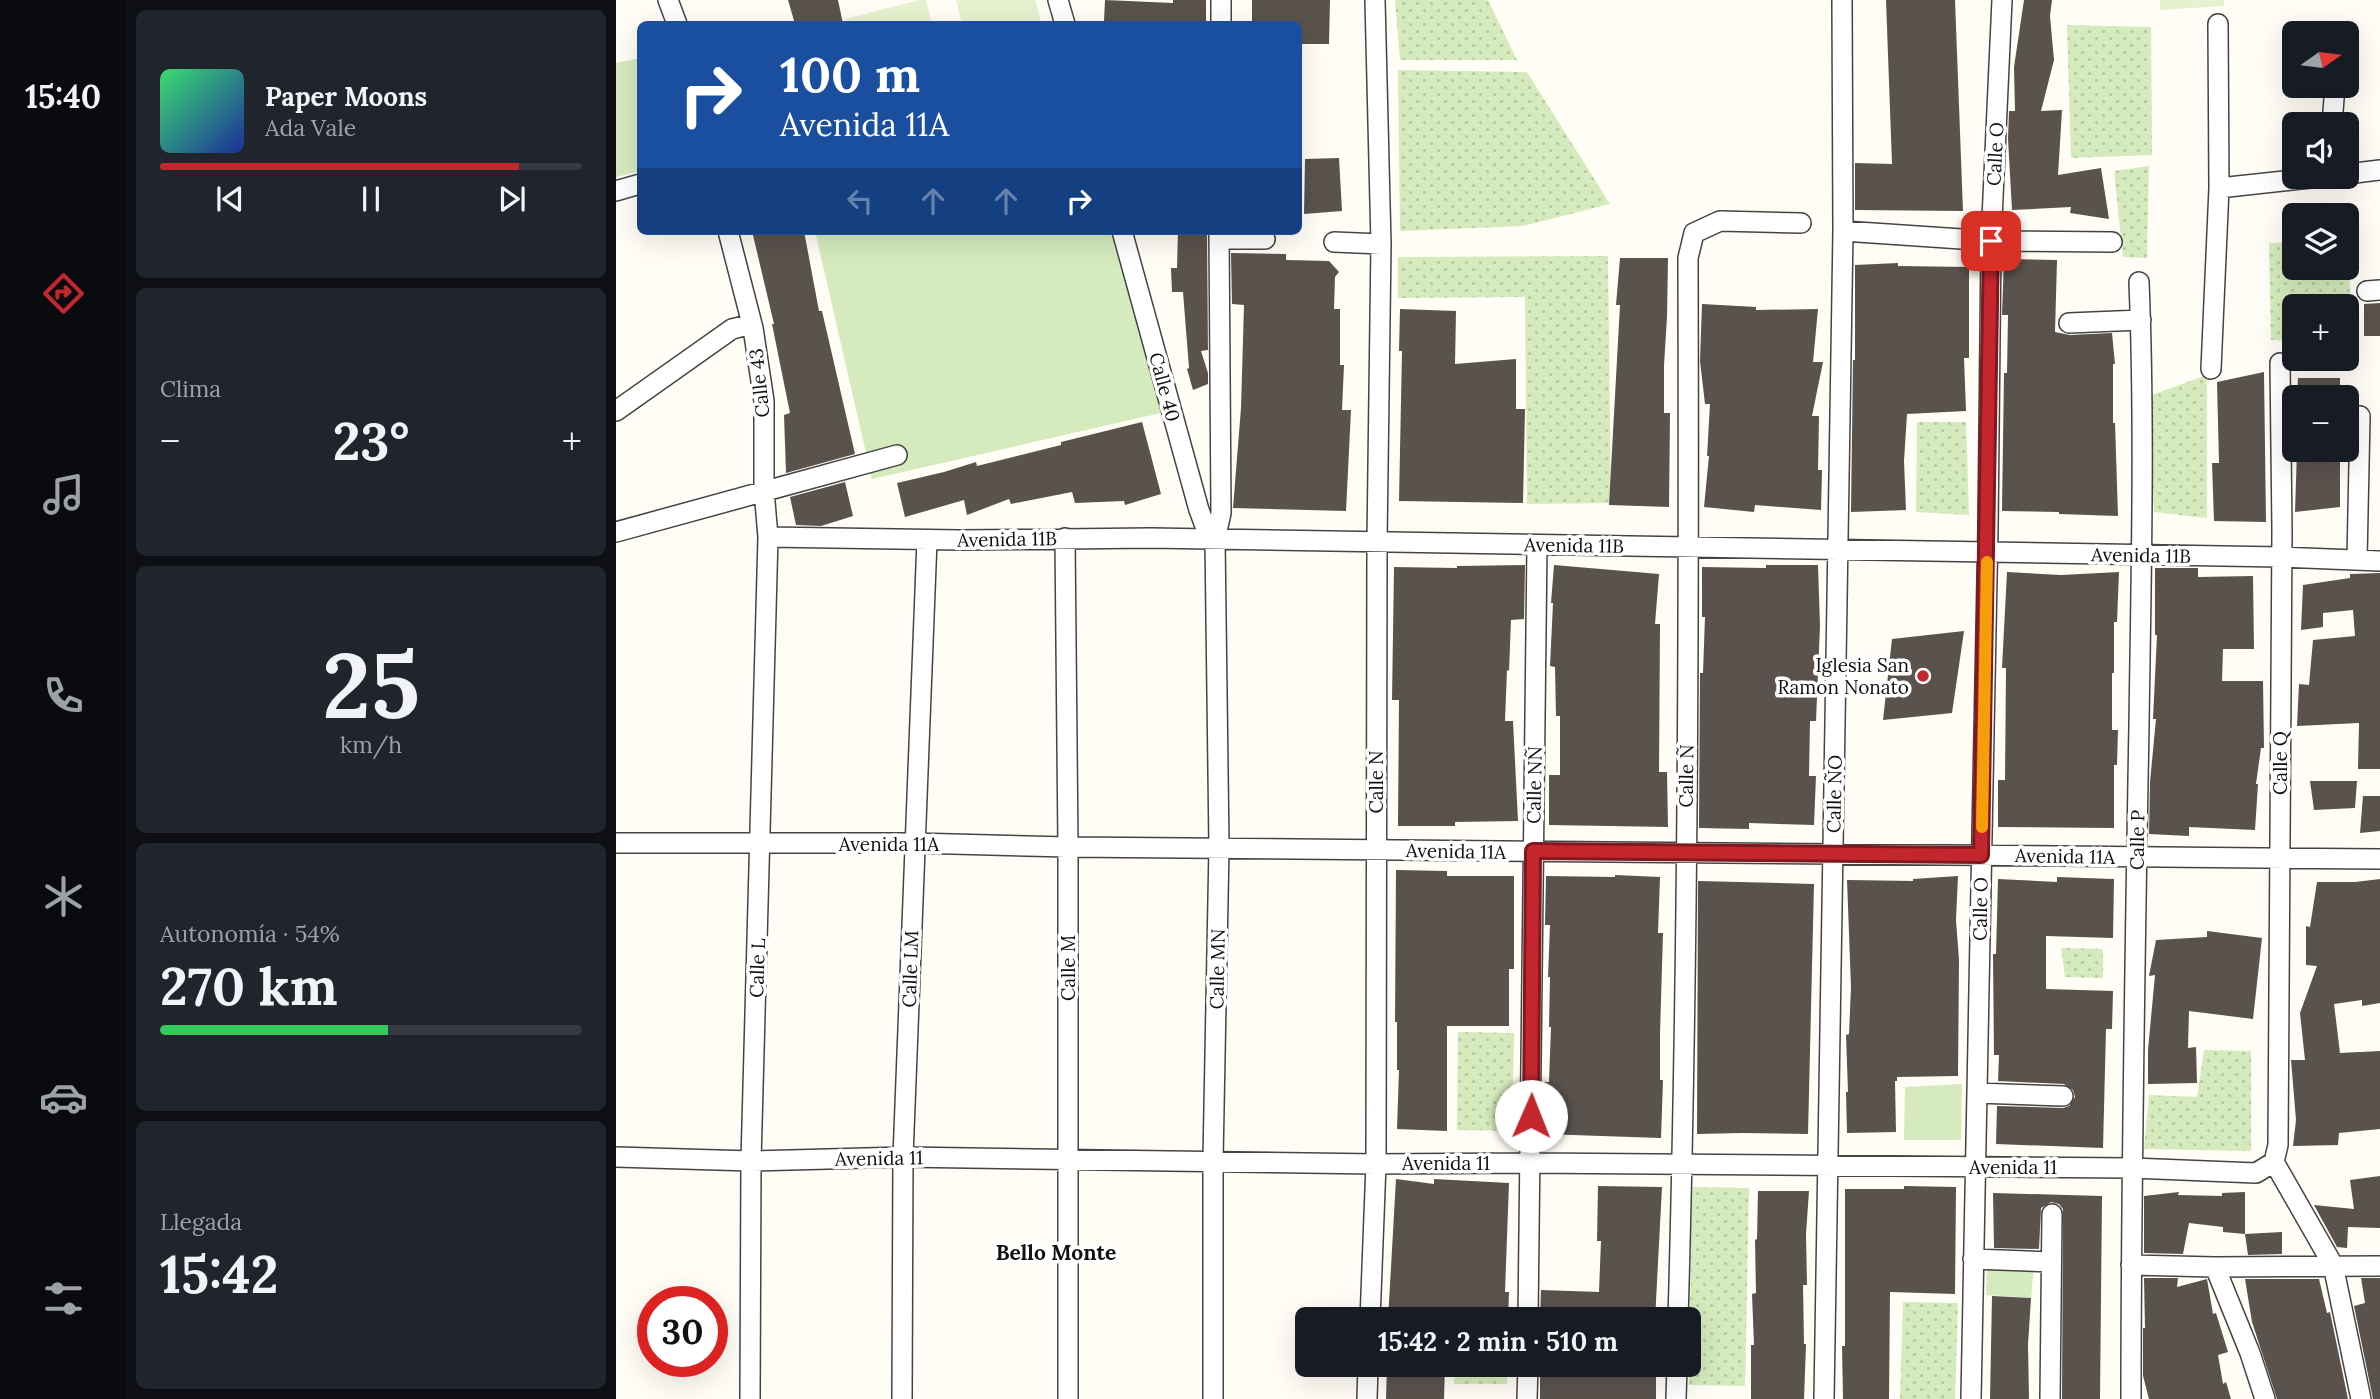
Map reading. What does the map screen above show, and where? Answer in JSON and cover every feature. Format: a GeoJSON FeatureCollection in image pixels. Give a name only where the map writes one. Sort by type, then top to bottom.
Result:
{"type":"FeatureCollection","features":[{"type":"Feature","properties":{"kind":"street"},"geometry":{"type":"LineString","coordinates":[[668,0],[676,21]]}},
{"type":"Feature","properties":{"kind":"street"},"geometry":{"type":"LineString","coordinates":[[1058,0],[1064,21]]}},
{"type":"Feature","properties":{"kind":"street"},"geometry":{"type":"LineString","coordinates":[[1221,0],[1221,21]]}},
{"type":"Feature","properties":{"kind":"street","name":"Calle N"},"geometry":{"type":"LineString","coordinates":[[1370,1307],[1376,1164],[1377,542],[1381,244],[1375,0]]}},
{"type":"Feature","properties":{"kind":"street","name":"Calle ÑO"},"geometry":{"type":"LineString","coordinates":[[1824,1399],[1843,231],[1842,0]]}},
{"type":"Feature","properties":{"kind":"street","name":"Calle O"},"geometry":{"type":"LineString","coordinates":[[1971,1399],[1991,241],[2002,0]]}},
{"type":"Feature","properties":{"kind":"street"},"geometry":{"type":"LineString","coordinates":[[2211,369],[2219,188],[2218,24]]}},
{"type":"Feature","properties":{"kind":"street"},"geometry":{"type":"LineString","coordinates":[[2359,173],[2380,170]]}},
{"type":"Feature","properties":{"kind":"street"},"geometry":{"type":"LineString","coordinates":[[2219,188],[2282,181]]}},
{"type":"Feature","properties":{"kind":"street"},"geometry":{"type":"LineString","coordinates":[[616,191],[637,185]]}},
{"type":"Feature","properties":{"kind":"street","name":"Calle Ñ"},"geometry":{"type":"LineString","coordinates":[[1678,1307],[1689,547],[1688,258],[1694,233],[1720,220],[1801,223]]}},
{"type":"Feature","properties":{"kind":"street"},"geometry":{"type":"LineString","coordinates":[[1843,231],[1991,241],[2112,242]]}},
{"type":"Feature","properties":{"kind":"street","name":"Calle 43"},"geometry":{"type":"LineString","coordinates":[[729,235],[752,324],[765,401],[764,490],[768,537]]}},
{"type":"Feature","properties":{"kind":"street","name":"Calle 40"},"geometry":{"type":"LineString","coordinates":[[1123,235],[1199,510],[1215,540]]}},
{"type":"Feature","properties":{"kind":"street"},"geometry":{"type":"LineString","coordinates":[[1219,235],[1265,239]]}},
{"type":"Feature","properties":{"kind":"street","name":"Calle MN"},"geometry":{"type":"LineString","coordinates":[[1213,1399],[1213,1160],[1219,847],[1215,540],[1221,513],[1219,235]]}},
{"type":"Feature","properties":{"kind":"street"},"geometry":{"type":"LineString","coordinates":[[1334,242],[1381,244]]}},
{"type":"Feature","properties":{"kind":"street","name":"Calle P"},"geometry":{"type":"LineString","coordinates":[[2131,1399],[2143,372],[2139,282]]}},
{"type":"Feature","properties":{"kind":"street"},"geometry":{"type":"LineString","coordinates":[[2069,323],[2141,320]]}},
{"type":"Feature","properties":{"kind":"street"},"geometry":{"type":"LineString","coordinates":[[616,411],[732,329],[752,324]]}},
{"type":"Feature","properties":{"kind":"street","name":"Calle Q"},"geometry":{"type":"LineString","coordinates":[[2274,1163],[2278,1145],[2280,363]]}},
{"type":"Feature","properties":{"kind":"street"},"geometry":{"type":"LineString","coordinates":[[2357,560],[2360,416]]}},
{"type":"Feature","properties":{"kind":"street"},"geometry":{"type":"LineString","coordinates":[[616,532],[897,455]]}},
{"type":"Feature","properties":{"kind":"street","name":"Avenida 11B"},"geometry":{"type":"LineString","coordinates":[[768,537],[1536,544],[2380,561]]}},
{"type":"Feature","properties":{"kind":"street","name":"Calle L"},"geometry":{"type":"LineString","coordinates":[[750,1399],[751,1161],[768,537]]}},
{"type":"Feature","properties":{"kind":"street","name":"Calle M"},"geometry":{"type":"LineString","coordinates":[[1065,538],[1068,1399]]}},
{"type":"Feature","properties":{"kind":"street","name":"Calle LM"},"geometry":{"type":"LineString","coordinates":[[902,1399],[903,1157],[928,540]]}},
{"type":"Feature","properties":{"kind":"street","name":"Calle NÑ"},"geometry":{"type":"LineString","coordinates":[[1528,1307],[1536,544]]}},
{"type":"Feature","properties":{"kind":"street","name":"Avenida 11A"},"geometry":{"type":"LineString","coordinates":[[616,843],[915,843],[1068,847],[2380,859]]}},
{"type":"Feature","properties":{"kind":"street"},"geometry":{"type":"LineString","coordinates":[[1977,1093],[2063,1096]]}},
{"type":"Feature","properties":{"kind":"street","name":"Avenida 11"},"geometry":{"type":"LineString","coordinates":[[616,1157],[751,1161],[903,1157],[1376,1164],[1827,1165],[2132,1168],[2256,1173],[2274,1163]]}},
{"type":"Feature","properties":{"kind":"street"},"geometry":{"type":"LineString","coordinates":[[2274,1163],[2333,1265],[2361,1399]]}},
{"type":"Feature","properties":{"kind":"street"},"geometry":{"type":"LineString","coordinates":[[2050,1399],[2052,1214]]}},
{"type":"Feature","properties":{"kind":"street"},"geometry":{"type":"LineString","coordinates":[[1973,1259],[2051,1262]]}},
{"type":"Feature","properties":{"kind":"street"},"geometry":{"type":"LineString","coordinates":[[2131,1265],[2380,1266]]}},
{"type":"Feature","properties":{"kind":"street"},"geometry":{"type":"LineString","coordinates":[[2215,1267],[2250,1353],[2265,1399]]}},
{"type":"Feature","properties":{"kind":"street"},"geometry":{"type":"LineString","coordinates":[[1367,1399],[1368,1377]]}},
{"type":"Feature","properties":{"kind":"street"},"geometry":{"type":"LineString","coordinates":[[1527,1399],[1528,1377]]}},
{"type":"Feature","properties":{"kind":"street"},"geometry":{"type":"LineString","coordinates":[[1676,1399],[1677,1377]]}},
{"type":"Feature","properties":{"kind":"green space"},"geometry":{"type":"Polygon","coordinates":[[[926,0],[931,21],[846,21],[845,19],[926,0]]]}},
{"type":"Feature","properties":{"kind":"green space"},"geometry":{"type":"Polygon","coordinates":[[[956,0],[1036,0],[1040,21],[961,21],[956,0]]]}},
{"type":"Feature","properties":{"kind":"green space"},"geometry":{"type":"Polygon","coordinates":[[[1395,0],[1488,0],[1517,60],[1400,60],[1395,0]]]}},
{"type":"Feature","properties":{"kind":"green space"},"geometry":{"type":"Polygon","coordinates":[[[2160,0],[2224,0],[2224,6],[2160,10],[2160,0]]]}},
{"type":"Feature","properties":{"kind":"green space"},"geometry":{"type":"Polygon","coordinates":[[[2067,25],[2151,27],[2152,155],[2071,158],[2067,25]]]}},
{"type":"Feature","properties":{"kind":"green space"},"geometry":{"type":"Polygon","coordinates":[[[637,59],[637,172],[616,177],[616,63],[637,59]]]}},
{"type":"Feature","properties":{"kind":"green space"},"geometry":{"type":"Polygon","coordinates":[[[1398,70],[1527,72],[1610,204],[1523,226],[1400,231],[1398,70]]]}},
{"type":"Feature","properties":{"kind":"green space"},"geometry":{"type":"Polygon","coordinates":[[[2149,166],[2147,258],[2123,257],[2114,171],[2149,166]]]}},
{"type":"Feature","properties":{"kind":"green space"},"geometry":{"type":"Polygon","coordinates":[[[816,235],[1114,235],[1161,413],[872,479],[816,235]]]}},
{"type":"Feature","properties":{"kind":"green space"},"geometry":{"type":"Polygon","coordinates":[[[2282,242],[2282,280],[2350,280],[2350,294],[2282,294],[2282,340],[2271,340],[2269,243],[2282,242]]]}},
{"type":"Feature","properties":{"kind":"green space"},"geometry":{"type":"Polygon","coordinates":[[[1608,256],[1611,503],[1527,504],[1525,297],[1398,298],[1398,257],[1608,256]]]}},
{"type":"Feature","properties":{"kind":"green space"},"geometry":{"type":"Polygon","coordinates":[[[2207,375],[2207,518],[2154,512],[2149,396],[2207,375]]]}},
{"type":"Feature","properties":{"kind":"green space"},"geometry":{"type":"Polygon","coordinates":[[[1917,422],[1966,422],[1969,515],[1916,512],[1917,422]]]}},
{"type":"Feature","properties":{"kind":"green space"},"geometry":{"type":"Polygon","coordinates":[[[2061,948],[2103,949],[2103,978],[2065,977],[2061,948]]]}},
{"type":"Feature","properties":{"kind":"green space"},"geometry":{"type":"Polygon","coordinates":[[[1458,1032],[1514,1033],[1512,1131],[1457,1130],[1458,1032]]]}},
{"type":"Feature","properties":{"kind":"green space"},"geometry":{"type":"Polygon","coordinates":[[[2204,1050],[2251,1051],[2251,1151],[2144,1149],[2149,1095],[2197,1097],[2204,1050]]]}},
{"type":"Feature","properties":{"kind":"green space"},"geometry":{"type":"Polygon","coordinates":[[[1962,1084],[1961,1140],[1904,1140],[1905,1087],[1962,1084]]]}},
{"type":"Feature","properties":{"kind":"green space"},"geometry":{"type":"Polygon","coordinates":[[[1692,1187],[1749,1188],[1745,1386],[1689,1385],[1689,1377],[1701,1377],[1701,1307],[1690,1307],[1692,1187]]]}},
{"type":"Feature","properties":{"kind":"green space"},"geometry":{"type":"Polygon","coordinates":[[[1987,1264],[2034,1265],[2031,1298],[1986,1295],[1987,1264]]]}},
{"type":"Feature","properties":{"kind":"green space"},"geometry":{"type":"Polygon","coordinates":[[[1903,1302],[1958,1303],[1955,1399],[1900,1399],[1903,1302]]]}},
{"type":"Feature","properties":{"kind":"green space"},"geometry":{"type":"Polygon","coordinates":[[[1454,1377],[1507,1377],[1507,1384],[1454,1384],[1454,1377]]]}},
{"type":"Feature","properties":{"kind":"building"},"geometry":{"type":"Polygon","coordinates":[[[788,0],[838,0],[842,21],[794,21],[788,0]]]}},
{"type":"Feature","properties":{"kind":"building"},"geometry":{"type":"Polygon","coordinates":[[[1105,0],[1173,3],[1173,0],[1206,0],[1206,21],[1104,21],[1105,0]]]}},
{"type":"Feature","properties":{"kind":"building"},"geometry":{"type":"Polygon","coordinates":[[[1252,0],[1330,0],[1329,44],[1302,44],[1302,21],[1252,21],[1252,0]]]}},
{"type":"Feature","properties":{"kind":"building"},"geometry":{"type":"Polygon","coordinates":[[[1886,0],[1955,0],[1963,211],[1855,210],[1855,163],[1892,164],[1886,0]]]}},
{"type":"Feature","properties":{"kind":"building"},"geometry":{"type":"Polygon","coordinates":[[[2024,0],[2052,0],[2050,16],[2054,60],[2041,111],[2062,110],[2058,175],[2101,168],[2109,219],[2070,213],[2071,207],[2012,210],[2009,111],[2015,111],[2014,67],[2024,0]]]}},
{"type":"Feature","properties":{"kind":"building"},"geometry":{"type":"Polygon","coordinates":[[[1339,158],[1342,211],[1304,214],[1305,159],[1339,158]]]}},
{"type":"Feature","properties":{"kind":"building"},"geometry":{"type":"Polygon","coordinates":[[[753,235],[805,235],[819,311],[822,311],[855,454],[786,473],[784,415],[790,413],[774,324],[753,235]]]}},
{"type":"Feature","properties":{"kind":"building"},"geometry":{"type":"Polygon","coordinates":[[[1178,235],[1207,235],[1208,350],[1201,351],[1208,373],[1208,384],[1193,390],[1187,369],[1183,292],[1172,292],[1171,268],[1177,268],[1178,235]]]}},
{"type":"Feature","properties":{"kind":"building"},"geometry":{"type":"Polygon","coordinates":[[[1231,253],[1286,254],[1286,260],[1329,261],[1339,272],[1335,277],[1334,309],[1340,309],[1340,365],[1344,365],[1342,410],[1351,410],[1346,511],[1233,508],[1241,408],[1244,305],[1232,304],[1231,253]]]}},
{"type":"Feature","properties":{"kind":"building"},"geometry":{"type":"Polygon","coordinates":[[[1620,258],[1668,258],[1664,413],[1670,413],[1669,507],[1609,505],[1620,258]]]}},
{"type":"Feature","properties":{"kind":"building"},"geometry":{"type":"Polygon","coordinates":[[[2004,259],[2057,260],[2055,332],[2070,335],[2112,333],[2118,516],[2002,511],[2004,373],[2007,373],[2008,315],[2002,315],[2004,259]]]}},
{"type":"Feature","properties":{"kind":"building"},"geometry":{"type":"Polygon","coordinates":[[[1898,263],[1898,266],[1969,267],[1969,358],[1964,358],[1966,411],[1907,414],[1904,461],[1906,510],[1851,512],[1855,265],[1898,263]]]}},
{"type":"Feature","properties":{"kind":"building"},"geometry":{"type":"Polygon","coordinates":[[[2380,303],[2380,336],[2364,336],[2364,304],[2380,303]]]}},
{"type":"Feature","properties":{"kind":"building"},"geometry":{"type":"Polygon","coordinates":[[[1702,304],[1756,307],[1756,310],[1818,309],[1813,362],[1823,362],[1812,416],[1819,416],[1818,470],[1822,470],[1821,510],[1755,505],[1754,512],[1704,507],[1710,404],[1705,404],[1700,361],[1702,304]]]}},
{"type":"Feature","properties":{"kind":"building"},"geometry":{"type":"Polygon","coordinates":[[[1400,309],[1456,311],[1455,364],[1516,359],[1516,409],[1525,409],[1523,503],[1399,501],[1402,351],[1399,351],[1400,309]]]}},
{"type":"Feature","properties":{"kind":"building"},"geometry":{"type":"Polygon","coordinates":[[[2264,372],[2266,522],[2214,521],[2212,463],[2219,463],[2217,382],[2264,372]]]}},
{"type":"Feature","properties":{"kind":"building"},"geometry":{"type":"Polygon","coordinates":[[[2298,378],[2340,378],[2340,385],[2298,385],[2298,378]]]}},
{"type":"Feature","properties":{"kind":"building"},"geometry":{"type":"Polygon","coordinates":[[[1142,422],[1161,494],[1125,505],[1124,501],[1075,503],[1072,492],[1011,504],[1009,499],[967,515],[964,500],[905,517],[897,483],[976,462],[977,466],[1142,422]]]}},
{"type":"Feature","properties":{"kind":"building"},"geometry":{"type":"Polygon","coordinates":[[[2297,462],[2340,462],[2340,507],[2295,512],[2297,462]]]}},
{"type":"Feature","properties":{"kind":"building"},"geometry":{"type":"Polygon","coordinates":[[[845,482],[853,516],[821,526],[796,525],[790,497],[845,482]]]}},
{"type":"Feature","properties":{"kind":"building"},"geometry":{"type":"Polygon","coordinates":[[[1525,565],[1524,619],[1511,620],[1505,721],[1513,721],[1518,821],[1455,822],[1455,826],[1398,826],[1399,700],[1392,700],[1394,567],[1525,565]]]}},
{"type":"Feature","properties":{"kind":"building"},"geometry":{"type":"Polygon","coordinates":[[[1554,565],[1659,574],[1655,624],[1660,624],[1659,772],[1667,772],[1668,827],[1549,825],[1549,775],[1560,775],[1560,716],[1556,716],[1555,667],[1550,666],[1554,565]]]}},
{"type":"Feature","properties":{"kind":"building"},"geometry":{"type":"Polygon","coordinates":[[[1766,565],[1818,565],[1820,626],[1816,721],[1810,721],[1809,776],[1816,776],[1814,825],[1749,823],[1749,829],[1699,828],[1700,673],[1703,673],[1705,617],[1702,617],[1702,567],[1766,568],[1766,565]]]}},
{"type":"Feature","properties":{"kind":"building"},"geometry":{"type":"Polygon","coordinates":[[[2155,568],[2198,568],[2198,577],[2253,576],[2254,649],[2223,649],[2222,681],[2263,681],[2264,748],[2261,748],[2256,784],[2255,830],[2189,827],[2189,836],[2149,834],[2150,782],[2156,719],[2153,719],[2157,635],[2155,568]]]}},
{"type":"Feature","properties":{"kind":"building"},"geometry":{"type":"Polygon","coordinates":[[[2007,572],[2061,575],[2119,572],[2112,673],[2112,730],[2118,730],[2117,765],[2114,765],[2114,828],[1998,827],[1998,780],[2005,780],[2006,668],[2002,668],[2007,572]]]}},
{"type":"Feature","properties":{"kind":"building"},"geometry":{"type":"Polygon","coordinates":[[[2380,573],[2380,769],[2358,769],[2359,723],[2297,726],[2299,684],[2309,685],[2313,640],[2355,636],[2353,610],[2323,613],[2323,627],[2301,630],[2303,585],[2350,578],[2350,574],[2380,573]]]}},
{"type":"Feature","properties":{"kind":"building","name":"Iglesia San Ramon Nonato"},"geometry":{"type":"Polygon","coordinates":[[[1964,631],[1952,713],[1883,720],[1892,639],[1964,631]]]}},
{"type":"Feature","properties":{"kind":"building"},"geometry":{"type":"Polygon","coordinates":[[[2310,781],[2357,781],[2355,808],[2314,810],[2310,781]]]}},
{"type":"Feature","properties":{"kind":"building"},"geometry":{"type":"Polygon","coordinates":[[[2363,796],[2380,796],[2380,831],[2360,833],[2363,796]]]}},
{"type":"Feature","properties":{"kind":"building"},"geometry":{"type":"Polygon","coordinates":[[[1396,870],[1447,871],[1447,876],[1514,876],[1514,969],[1509,969],[1509,1026],[1447,1026],[1447,1131],[1397,1129],[1399,1070],[1395,1022],[1396,870]]]}},
{"type":"Feature","properties":{"kind":"building"},"geometry":{"type":"Polygon","coordinates":[[[1546,876],[1660,877],[1658,933],[1663,933],[1661,1138],[1543,1134],[1544,1082],[1549,1082],[1551,1027],[1548,977],[1550,925],[1545,925],[1546,876]]]}},
{"type":"Feature","properties":{"kind":"building"},"geometry":{"type":"Polygon","coordinates":[[[1958,876],[1958,1076],[1897,1077],[1896,1132],[1847,1133],[1846,1035],[1849,1034],[1851,987],[1847,880],[1913,881],[1958,876]]]}},
{"type":"Feature","properties":{"kind":"building"},"geometry":{"type":"Polygon","coordinates":[[[2057,877],[2114,879],[2113,938],[2046,936],[2046,989],[2113,991],[2112,1029],[2106,1029],[2103,1148],[1996,1144],[1997,1106],[2063,1108],[2069,1106],[2075,1097],[2073,1090],[2064,1084],[1998,1081],[1999,1055],[1994,1055],[1993,954],[1996,954],[1998,879],[2057,882],[2057,877]]]}},
{"type":"Feature","properties":{"kind":"building"},"geometry":{"type":"Polygon","coordinates":[[[2380,879],[2380,1003],[2362,1006],[2362,1000],[2334,1004],[2340,1053],[2380,1051],[2380,1129],[2339,1133],[2338,1145],[2293,1146],[2296,1120],[2291,1060],[2305,1060],[2300,1013],[2317,966],[2306,965],[2306,926],[2310,927],[2317,882],[2380,879]]]}},
{"type":"Feature","properties":{"kind":"building"},"geometry":{"type":"Polygon","coordinates":[[[1698,881],[1814,884],[1808,1134],[1697,1134],[1698,881]]]}},
{"type":"Feature","properties":{"kind":"building"},"geometry":{"type":"Polygon","coordinates":[[[2207,931],[2262,938],[2253,1019],[2189,1011],[2188,1048],[2196,1047],[2197,1083],[2148,1084],[2148,1050],[2155,975],[2149,976],[2156,940],[2207,937],[2207,931]]]}},
{"type":"Feature","properties":{"kind":"building"},"geometry":{"type":"Polygon","coordinates":[[[2380,1176],[2380,1228],[2348,1227],[2347,1248],[2337,1247],[2314,1205],[2354,1209],[2350,1180],[2380,1176]]]}},
{"type":"Feature","properties":{"kind":"building"},"geometry":{"type":"Polygon","coordinates":[[[1396,1179],[1434,1184],[1434,1179],[1509,1183],[1505,1292],[1509,1292],[1508,1307],[1389,1307],[1396,1179]]]}},
{"type":"Feature","properties":{"kind":"building"},"geometry":{"type":"Polygon","coordinates":[[[1598,1186],[1662,1187],[1656,1307],[1540,1307],[1541,1290],[1599,1292],[1601,1241],[1597,1241],[1598,1186]]]}},
{"type":"Feature","properties":{"kind":"building"},"geometry":{"type":"Polygon","coordinates":[[[1904,1186],[1956,1187],[1955,1294],[1890,1292],[1889,1399],[1843,1399],[1845,1189],[1904,1189],[1904,1186]]]}},
{"type":"Feature","properties":{"kind":"building"},"geometry":{"type":"Polygon","coordinates":[[[1758,1191],[1809,1191],[1807,1285],[1803,1285],[1806,1344],[1804,1399],[1751,1399],[1751,1345],[1754,1345],[1752,1294],[1756,1293],[1758,1191]]]}},
{"type":"Feature","properties":{"kind":"building"},"geometry":{"type":"Polygon","coordinates":[[[2179,1192],[2178,1195],[2222,1196],[2222,1193],[2245,1192],[2245,1234],[2223,1232],[2223,1227],[2189,1223],[2183,1254],[2144,1253],[2144,1196],[2179,1192]]]}},
{"type":"Feature","properties":{"kind":"building"},"geometry":{"type":"Polygon","coordinates":[[[1993,1193],[2102,1196],[2100,1399],[2062,1399],[2063,1209],[2059,1204],[2051,1202],[2041,1208],[2039,1249],[1994,1248],[1993,1193]]]}},
{"type":"Feature","properties":{"kind":"building"},"geometry":{"type":"Polygon","coordinates":[[[2282,1232],[2282,1254],[2248,1255],[2245,1234],[2282,1232]]]}},
{"type":"Feature","properties":{"kind":"building"},"geometry":{"type":"Polygon","coordinates":[[[2144,1278],[2178,1278],[2177,1287],[2207,1279],[2213,1314],[2216,1313],[2228,1352],[2218,1355],[2223,1384],[2226,1382],[2231,1399],[2149,1399],[2143,1376],[2144,1278]]]}},
{"type":"Feature","properties":{"kind":"building"},"geometry":{"type":"Polygon","coordinates":[[[2361,1278],[2380,1278],[2380,1399],[2373,1399],[2354,1306],[2365,1303],[2361,1278]]]}},
{"type":"Feature","properties":{"kind":"building"},"geometry":{"type":"Polygon","coordinates":[[[2245,1279],[2319,1279],[2327,1313],[2330,1312],[2348,1399],[2277,1399],[2252,1322],[2245,1279]]]}},
{"type":"Feature","properties":{"kind":"building"},"geometry":{"type":"Polygon","coordinates":[[[1992,1296],[2031,1298],[2029,1399],[1990,1399],[1992,1296]]]}},
{"type":"Feature","properties":{"kind":"building"},"geometry":{"type":"Polygon","coordinates":[[[1387,1377],[1445,1377],[1444,1399],[1386,1399],[1387,1377]]]}},
{"type":"Feature","properties":{"kind":"building"},"geometry":{"type":"Polygon","coordinates":[[[1540,1377],[1656,1377],[1656,1399],[1540,1399],[1540,1377]]]}},
{"type":"Feature","properties":{"kind":"slow traffic"},"geometry":{"type":"LineString","coordinates":[[1982,827],[1987,562]]}},
{"type":"Feature","properties":{"kind":"place","name":"Iglesia San Ramon Nonato"},"geometry":{"type":"Point","coordinates":[1923,676]}},
{"type":"Feature","properties":{"kind":"district","name":"Bello Monte"},"geometry":{"type":"Point","coordinates":[1056,1252]}},
{"type":"Feature","properties":{"kind":"route"},"geometry":{"type":"LineString","coordinates":[[1531,1116],[1533,851],[1981,855],[1991,241]]}}]}
